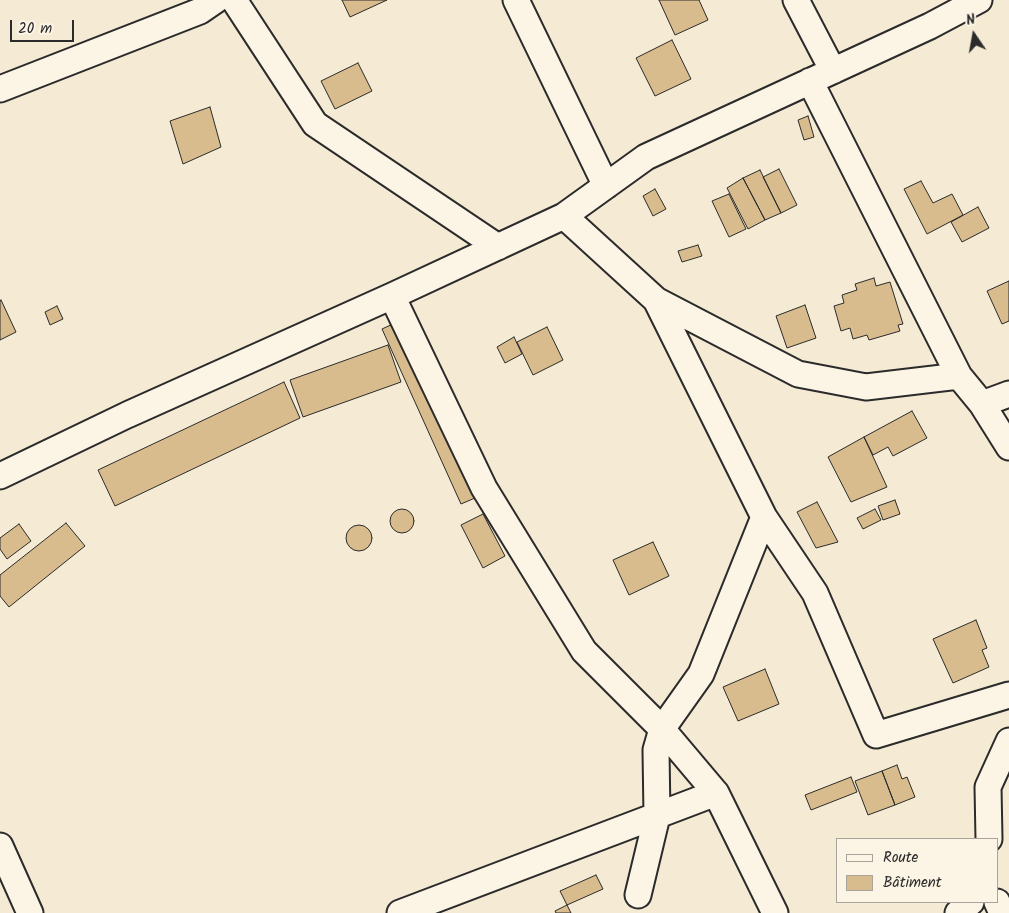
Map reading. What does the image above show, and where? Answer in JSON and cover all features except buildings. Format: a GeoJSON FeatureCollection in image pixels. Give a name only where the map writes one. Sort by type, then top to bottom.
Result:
{"type":"FeatureCollection","features":[{"type":"Feature","properties":{"kind":"street"},"geometry":{"type":"LineString","coordinates":[[0,89],[200,11],[216,0]]}},
{"type":"Feature","properties":{"kind":"street"},"geometry":{"type":"LineString","coordinates":[[234,0],[315,124],[498,247]]}},
{"type":"Feature","properties":{"kind":"street"},"geometry":{"type":"LineString","coordinates":[[516,0],[606,186]]}},
{"type":"Feature","properties":{"kind":"street"},"geometry":{"type":"LineString","coordinates":[[796,0],[833,71]]}},
{"type":"Feature","properties":{"kind":"street"},"geometry":{"type":"LineString","coordinates":[[0,476],[127,415],[392,296],[564,216],[646,157],[930,26],[978,0]]}},
{"type":"Feature","properties":{"kind":"street"},"geometry":{"type":"LineString","coordinates":[[810,81],[959,376],[982,404],[1009,447]]}},
{"type":"Feature","properties":{"kind":"street"},"geometry":{"type":"LineString","coordinates":[[564,216],[656,300],[798,374],[866,387],[959,376]]}},
{"type":"Feature","properties":{"kind":"street"},"geometry":{"type":"LineString","coordinates":[[392,296],[484,488],[584,651],[662,729],[716,793],[775,913]]}},
{"type":"Feature","properties":{"kind":"street"},"geometry":{"type":"LineString","coordinates":[[656,300],[764,517],[815,593],[876,735],[1009,696]]}},
{"type":"Feature","properties":{"kind":"street"},"geometry":{"type":"LineString","coordinates":[[982,404],[1009,394]]}},
{"type":"Feature","properties":{"kind":"street"},"geometry":{"type":"LineString","coordinates":[[638,895],[657,816],[656,750],[662,729],[701,674],[764,517]]}},
{"type":"Feature","properties":{"kind":"street"},"geometry":{"type":"LineString","coordinates":[[989,838],[988,787],[1009,741]]}},
{"type":"Feature","properties":{"kind":"street"},"geometry":{"type":"LineString","coordinates":[[400,913],[716,793]]}},
{"type":"Feature","properties":{"kind":"street"},"geometry":{"type":"LineString","coordinates":[[0,846],[30,913]]}},
{"type":"Feature","properties":{"kind":"street"},"geometry":{"type":"LineString","coordinates":[[958,913],[970,903]]}}]}
